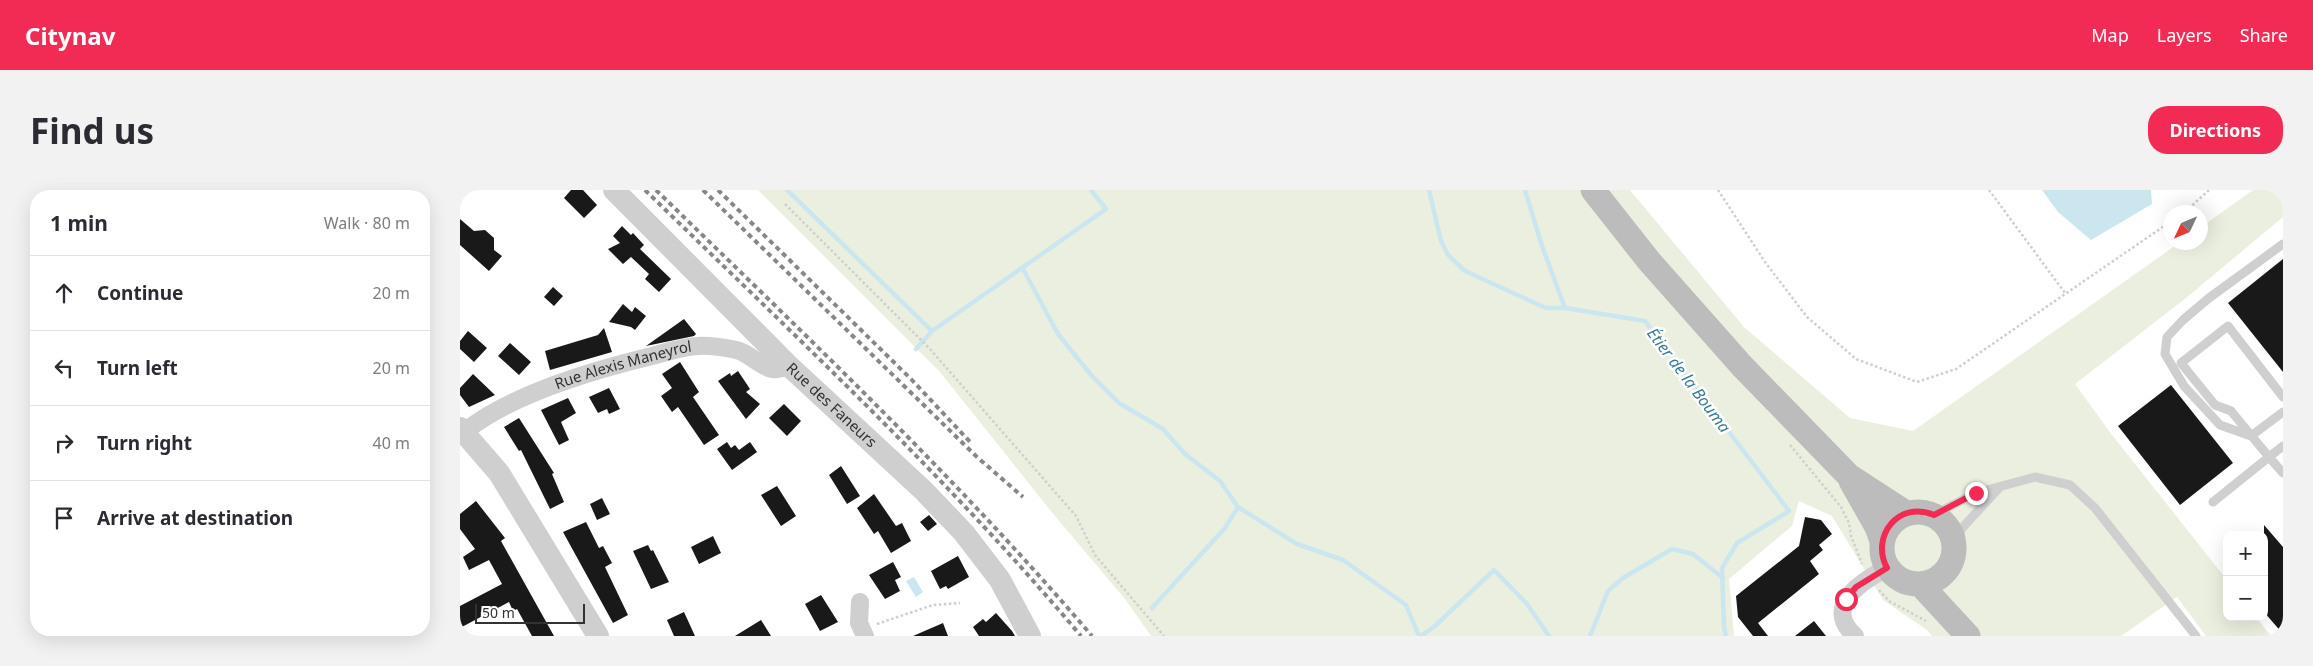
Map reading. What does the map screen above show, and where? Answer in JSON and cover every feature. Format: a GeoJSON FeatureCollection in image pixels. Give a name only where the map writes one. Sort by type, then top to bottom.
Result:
{"type":"FeatureCollection","features":[{"type":"Feature","properties":{"kind":"main road"},"geometry":{"type":"LineString","coordinates":[[1593,190],[1648,261],[1698,319],[1849,476],[1906,513]]}},
{"type":"Feature","properties":{"kind":"main road"},"geometry":{"type":"LineString","coordinates":[[1849,476],[1877,527],[1882,541],[1882,555],[1878,572],[1902,581],[1920,584],[1934,581],[1948,568],[1953,555],[1954,542],[1945,524],[1934,515],[1920,512],[1906,513],[1890,524],[1882,541]]}},
{"type":"Feature","properties":{"kind":"main road"},"geometry":{"type":"LineString","coordinates":[[1948,568],[1966,633]]}},
{"type":"Feature","properties":{"kind":"main road"},"geometry":{"type":"LineString","coordinates":[[1920,584],[1966,633]]}},
{"type":"Feature","properties":{"kind":"street","name":"Rue des Faneurs"},"geometry":{"type":"LineString","coordinates":[[614,190],[788,364],[924,491],[964,532],[1000,580],[1030,636]]}},
{"type":"Feature","properties":{"kind":"street","name":"Rue Alexis Maneyrol"},"geometry":{"type":"LineString","coordinates":[[462,430],[482,417],[556,384],[622,363],[684,348],[698,346],[741,351],[768,370],[780,370],[788,364]]}},
{"type":"Feature","properties":{"kind":"street"},"geometry":{"type":"LineString","coordinates":[[462,430],[500,473],[598,636]]}},
{"type":"Feature","properties":{"kind":"street"},"geometry":{"type":"LineString","coordinates":[[1855,636],[1846,623],[1843,610],[1846,599],[1856,587],[1878,572]]}},
{"type":"Feature","properties":{"kind":"street"},"geometry":{"type":"LineString","coordinates":[[860,602],[858,623],[863,632]]}},
{"type":"Feature","properties":{"kind":"lane"},"geometry":{"type":"LineString","coordinates":[[2252,436],[2220,425],[2184,386],[2165,354],[2167,337],[2183,320],[2209,298],[2283,244]]}},
{"type":"Feature","properties":{"kind":"lane"},"geometry":{"type":"LineString","coordinates":[[2283,397],[2228,326],[2181,363],[2215,405],[2231,411],[2283,473]]}},
{"type":"Feature","properties":{"kind":"lane"},"geometry":{"type":"LineString","coordinates":[[2252,436],[2283,412]]}},
{"type":"Feature","properties":{"kind":"lane"},"geometry":{"type":"LineString","coordinates":[[2213,502],[2283,446]]}},
{"type":"Feature","properties":{"kind":"lane"},"geometry":{"type":"LineString","coordinates":[[1934,515],[1976,493],[2035,477],[2070,485],[2096,508],[2196,636]]}},
{"type":"Feature","properties":{"kind":"lane"},"geometry":{"type":"LineString","coordinates":[[1954,542],[1963,527],[2001,486]]}},
{"type":"Feature","properties":{"kind":"path"},"geometry":{"type":"LineString","coordinates":[[1718,190],[1766,262],[1807,317],[1856,358],[1917,382],[1956,369],[2163,227]]}},
{"type":"Feature","properties":{"kind":"path"},"geometry":{"type":"LineString","coordinates":[[1989,190],[2065,293]]}},
{"type":"Feature","properties":{"kind":"path"},"geometry":{"type":"LineString","coordinates":[[2193,205],[2209,190]]}},
{"type":"Feature","properties":{"kind":"path"},"geometry":{"type":"LineString","coordinates":[[785,204],[943,364],[1076,516],[1095,555],[1164,636]]}},
{"type":"Feature","properties":{"kind":"path"},"geometry":{"type":"LineString","coordinates":[[1784,438],[1841,507],[1849,523],[1850,536],[1862,563],[1878,572],[1889,601],[1932,624]]}},
{"type":"Feature","properties":{"kind":"path"},"geometry":{"type":"LineString","coordinates":[[863,632],[933,605],[960,603]]}},
{"type":"Feature","properties":{"kind":"green space"},"geometry":{"type":"Polygon","coordinates":[[[758,190],[1630,190],[1744,327],[1850,418],[1913,431],[2169,250],[2208,250],[2208,222],[2253,190],[2283,190],[2283,217],[2186,298],[2075,384],[2112,435],[2223,575],[2223,621],[2259,621],[2271,636],[2206,636],[2177,597],[2121,636],[1932,636],[1927,630],[1883,600],[1832,516],[1799,501],[1792,526],[1729,579],[1734,636],[1151,636],[1125,599],[1050,510],[940,372],[758,190]]]}},
{"type":"Feature","properties":{"kind":"water"},"geometry":{"type":"Polygon","coordinates":[[[2042,190],[2151,190],[2152,204],[2091,240],[2058,212],[2042,190]]]}},
{"type":"Feature","properties":{"kind":"water"},"geometry":{"type":"Polygon","coordinates":[[[914,577],[923,592],[916,597],[906,581],[914,577]]]}},
{"type":"Feature","properties":{"kind":"building"},"geometry":{"type":"Polygon","coordinates":[[[571,190],[583,190],[597,205],[584,218],[564,198],[571,190]]]}},
{"type":"Feature","properties":{"kind":"building"},"geometry":{"type":"Polygon","coordinates":[[[460,219],[474,231],[485,230],[494,238],[494,250],[502,256],[489,271],[460,245],[460,219]]]}},
{"type":"Feature","properties":{"kind":"building"},"geometry":{"type":"Polygon","coordinates":[[[622,226],[631,235],[633,233],[644,245],[640,249],[671,279],[659,292],[645,279],[649,274],[631,257],[623,264],[608,249],[620,243],[613,236],[622,226]]]}},
{"type":"Feature","properties":{"kind":"building"},"geometry":{"type":"Polygon","coordinates":[[[2283,259],[2283,372],[2228,303],[2283,259]]]}},
{"type":"Feature","properties":{"kind":"building"},"geometry":{"type":"Polygon","coordinates":[[[553,287],[563,296],[554,306],[544,297],[553,287]]]}},
{"type":"Feature","properties":{"kind":"building"},"geometry":{"type":"Polygon","coordinates":[[[623,304],[632,312],[635,307],[646,316],[635,330],[631,327],[609,322],[623,304]]]}},
{"type":"Feature","properties":{"kind":"building"},"geometry":{"type":"Polygon","coordinates":[[[684,319],[696,334],[694,336],[646,346],[684,319]]]}},
{"type":"Feature","properties":{"kind":"building"},"geometry":{"type":"Polygon","coordinates":[[[604,328],[612,352],[550,370],[545,351],[598,335],[604,328]]]}},
{"type":"Feature","properties":{"kind":"building"},"geometry":{"type":"Polygon","coordinates":[[[468,331],[487,348],[474,362],[460,349],[460,341],[468,331]]]}},
{"type":"Feature","properties":{"kind":"building"},"geometry":{"type":"Polygon","coordinates":[[[510,343],[531,362],[519,375],[498,356],[510,343]]]}},
{"type":"Feature","properties":{"kind":"building"},"geometry":{"type":"Polygon","coordinates":[[[680,362],[699,392],[693,397],[719,435],[704,445],[678,407],[672,412],[661,396],[672,388],[662,374],[680,362]]]}},
{"type":"Feature","properties":{"kind":"building"},"geometry":{"type":"Polygon","coordinates":[[[738,371],[750,389],[746,392],[760,404],[746,419],[718,381],[730,373],[731,376],[738,371]]]}},
{"type":"Feature","properties":{"kind":"building"},"geometry":{"type":"Polygon","coordinates":[[[473,374],[495,395],[469,407],[460,395],[460,388],[473,374]]]}},
{"type":"Feature","properties":{"kind":"building"},"geometry":{"type":"Polygon","coordinates":[[[2171,385],[2233,463],[2180,505],[2118,426],[2171,385]]]}},
{"type":"Feature","properties":{"kind":"building"},"geometry":{"type":"Polygon","coordinates":[[[609,388],[620,409],[609,414],[607,409],[598,413],[589,397],[609,388]]]}},
{"type":"Feature","properties":{"kind":"building"},"geometry":{"type":"Polygon","coordinates":[[[568,398],[576,413],[561,422],[569,440],[559,445],[541,410],[568,398]]]}},
{"type":"Feature","properties":{"kind":"building"},"geometry":{"type":"Polygon","coordinates":[[[784,404],[801,421],[787,436],[769,418],[784,404]]]}},
{"type":"Feature","properties":{"kind":"building"},"geometry":{"type":"Polygon","coordinates":[[[519,418],[554,473],[552,474],[564,502],[550,509],[521,450],[519,451],[504,427],[519,418]]]}},
{"type":"Feature","properties":{"kind":"building"},"geometry":{"type":"Polygon","coordinates":[[[727,442],[731,448],[735,445],[739,450],[750,442],[757,452],[732,470],[717,449],[727,442]]]}},
{"type":"Feature","properties":{"kind":"building"},"geometry":{"type":"Polygon","coordinates":[[[841,466],[860,496],[847,504],[829,475],[841,466]]]}},
{"type":"Feature","properties":{"kind":"building"},"geometry":{"type":"Polygon","coordinates":[[[777,486],[796,516],[781,526],[761,495],[777,486]]]}},
{"type":"Feature","properties":{"kind":"building"},"geometry":{"type":"Polygon","coordinates":[[[874,494],[896,526],[902,523],[911,541],[891,553],[878,531],[874,534],[857,508],[874,494]]]}},
{"type":"Feature","properties":{"kind":"building"},"geometry":{"type":"Polygon","coordinates":[[[602,498],[610,514],[597,520],[590,504],[602,498]]]}},
{"type":"Feature","properties":{"kind":"building"},"geometry":{"type":"Polygon","coordinates":[[[476,501],[505,538],[501,541],[554,636],[532,636],[517,609],[513,611],[509,602],[460,628],[460,606],[502,584],[489,560],[469,570],[463,557],[475,549],[460,529],[460,514],[476,501]]]}},
{"type":"Feature","properties":{"kind":"building"},"geometry":{"type":"Polygon","coordinates":[[[929,515],[937,524],[928,531],[920,522],[929,515]]]}},
{"type":"Feature","properties":{"kind":"building"},"geometry":{"type":"Polygon","coordinates":[[[1805,517],[1821,520],[1832,534],[1819,545],[1823,550],[1810,561],[1819,574],[1758,623],[1768,636],[1753,636],[1738,617],[1736,596],[1799,546],[1805,517]]]}},
{"type":"Feature","properties":{"kind":"building"},"geometry":{"type":"Polygon","coordinates":[[[586,522],[599,548],[603,546],[612,563],[605,567],[628,615],[613,623],[563,532],[586,522]]]}},
{"type":"Feature","properties":{"kind":"building"},"geometry":{"type":"Polygon","coordinates":[[[2264,525],[2283,547],[2283,634],[2268,617],[2268,531],[2264,531],[2264,525]]]}},
{"type":"Feature","properties":{"kind":"building"},"geometry":{"type":"Polygon","coordinates":[[[713,536],[721,553],[699,564],[691,547],[713,536]]]}},
{"type":"Feature","properties":{"kind":"building"},"geometry":{"type":"Polygon","coordinates":[[[648,545],[651,551],[653,550],[669,582],[651,589],[633,551],[648,545]]]}},
{"type":"Feature","properties":{"kind":"building"},"geometry":{"type":"Polygon","coordinates":[[[958,556],[969,577],[948,589],[946,586],[940,589],[931,571],[958,556]]]}},
{"type":"Feature","properties":{"kind":"building"},"geometry":{"type":"Polygon","coordinates":[[[893,562],[901,577],[895,580],[900,591],[885,599],[869,575],[893,562]]]}},
{"type":"Feature","properties":{"kind":"building"},"geometry":{"type":"Polygon","coordinates":[[[821,595],[838,622],[820,631],[805,604],[821,595]]]}},
{"type":"Feature","properties":{"kind":"building"},"geometry":{"type":"Polygon","coordinates":[[[684,612],[695,636],[674,636],[667,620],[684,612]]]}},
{"type":"Feature","properties":{"kind":"building"},"geometry":{"type":"Polygon","coordinates":[[[996,613],[1015,636],[979,636],[973,627],[983,619],[986,622],[996,613]]]}},
{"type":"Feature","properties":{"kind":"building"},"geometry":{"type":"Polygon","coordinates":[[[761,620],[771,636],[735,636],[761,620]]]}},
{"type":"Feature","properties":{"kind":"building"},"geometry":{"type":"Polygon","coordinates":[[[1814,621],[1826,636],[1795,636],[1814,621]]]}},
{"type":"Feature","properties":{"kind":"building"},"geometry":{"type":"Polygon","coordinates":[[[943,623],[948,636],[913,636],[943,623]]]}},
{"type":"Feature","properties":{"kind":"waterway"},"geometry":{"type":"LineString","coordinates":[[787,190],[932,331]]}},
{"type":"Feature","properties":{"kind":"waterway"},"geometry":{"type":"LineString","coordinates":[[916,349],[932,331],[1106,209],[1091,190]]}},
{"type":"Feature","properties":{"kind":"waterway","name":"Étier de la Bouma"},"geometry":{"type":"LineString","coordinates":[[1429,190],[1441,241],[1448,255],[1465,271],[1546,308],[1565,308],[1645,321],[1789,511],[1737,543],[1722,568],[1726,636]]}},
{"type":"Feature","properties":{"kind":"waterway"},"geometry":{"type":"LineString","coordinates":[[1525,190],[1542,246],[1565,308]]}},
{"type":"Feature","properties":{"kind":"waterway"},"geometry":{"type":"LineString","coordinates":[[1023,269],[1058,334],[1091,375],[1119,403],[1163,429],[1185,454],[1220,481],[1238,507],[1297,544],[1343,560],[1406,605],[1419,636]]}},
{"type":"Feature","properties":{"kind":"waterway"},"geometry":{"type":"LineString","coordinates":[[1152,608],[1225,528],[1238,507]]}},
{"type":"Feature","properties":{"kind":"waterway"},"geometry":{"type":"LineString","coordinates":[[1590,636],[1608,591],[1623,578],[1672,549],[1693,554],[1723,578]]}},
{"type":"Feature","properties":{"kind":"waterway"},"geometry":{"type":"LineString","coordinates":[[1421,636],[1435,626],[1494,570],[1527,604],[1549,636]]}},
{"type":"Feature","properties":{"kind":"railway"},"geometry":{"type":"LineString","coordinates":[[645,190],[923,463],[1030,577],[1081,636]]}},
{"type":"Feature","properties":{"kind":"railway"},"geometry":{"type":"LineString","coordinates":[[656,190],[824,353],[934,464],[1041,577],[1092,636]]}},
{"type":"Feature","properties":{"kind":"railway"},"geometry":{"type":"LineString","coordinates":[[703,190],[977,457],[1023,497]]}},
{"type":"Feature","properties":{"kind":"railway"},"geometry":{"type":"LineString","coordinates":[[718,190],[911,379],[972,444]]}},
{"type":"Feature","properties":{"kind":"route"},"geometry":{"type":"LineString","coordinates":[[1846,599],[1856,587],[1874,574],[1887,568],[1881,550],[1882,541],[1885,532],[1894,520],[1901,515],[1911,512],[1925,512],[1934,515],[1976,493]]}}]}
